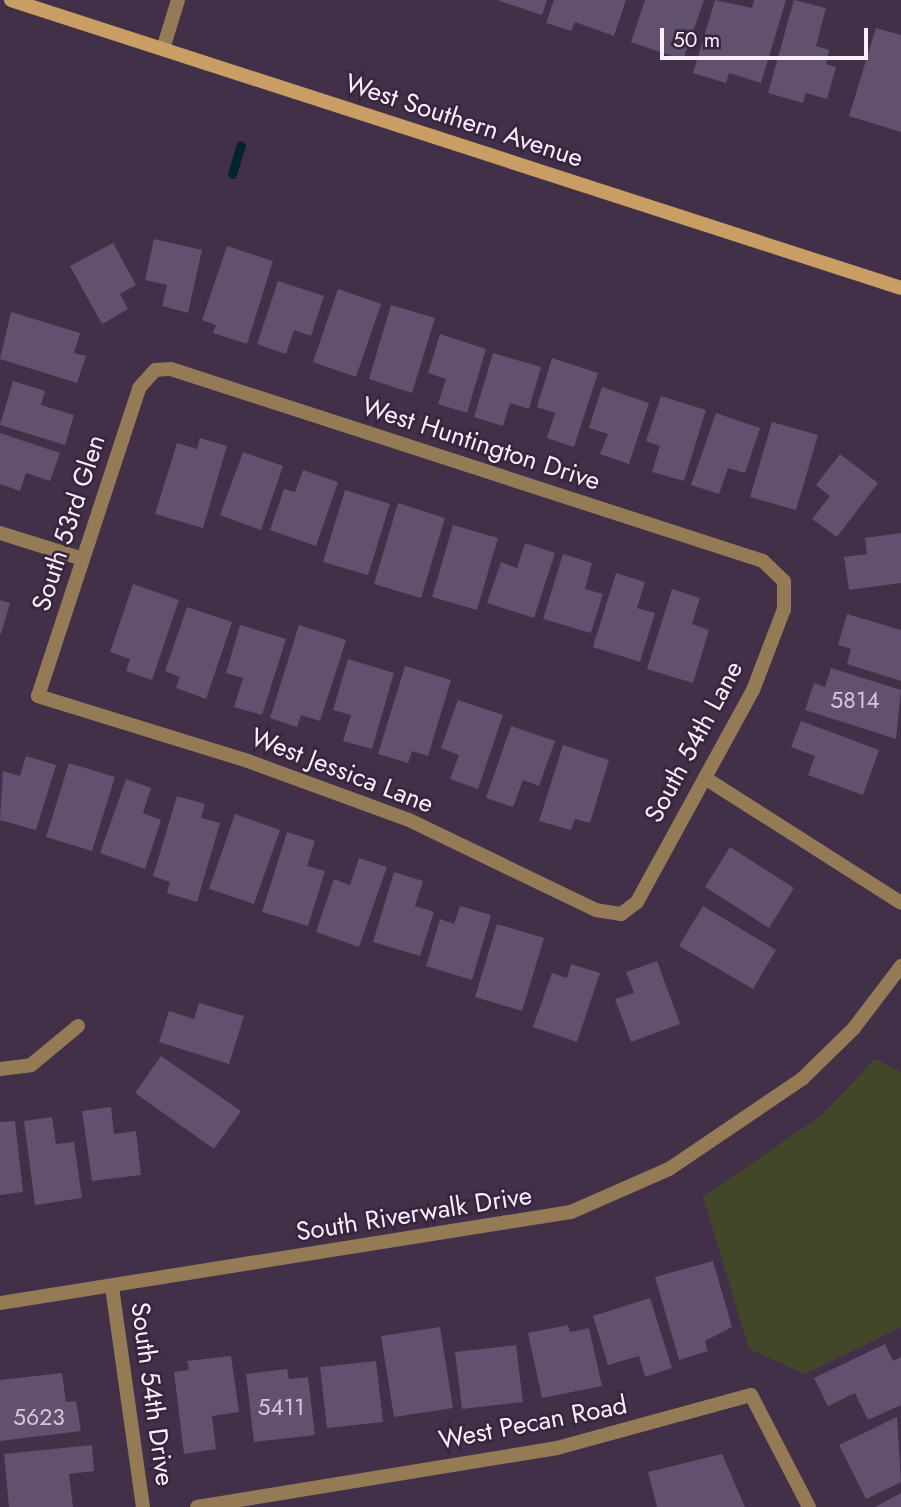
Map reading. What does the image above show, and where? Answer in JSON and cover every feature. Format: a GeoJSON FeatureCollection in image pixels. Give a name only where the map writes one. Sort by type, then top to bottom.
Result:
{"type":"FeatureCollection","features":[{"type":"Feature","properties":{"kind":"main road","name":"West Southern Avenue"},"geometry":{"type":"LineString","coordinates":[[11,0],[901,288]]}},
{"type":"Feature","properties":{"kind":"street"},"geometry":{"type":"LineString","coordinates":[[163,49],[178,0]]}},
{"type":"Feature","properties":{"kind":"street","name":"West Huntington Drive"},"geometry":{"type":"LineString","coordinates":[[155,370],[171,369],[763,561],[785,581]]}},
{"type":"Feature","properties":{"kind":"street","name":"South 53rd Glen"},"geometry":{"type":"LineString","coordinates":[[38,696],[139,388],[155,370]]}},
{"type":"Feature","properties":{"kind":"street"},"geometry":{"type":"LineString","coordinates":[[0,533],[83,559]]}},
{"type":"Feature","properties":{"kind":"street","name":"South 54th Lane"},"geometry":{"type":"LineString","coordinates":[[621,914],[637,902],[753,690],[784,609],[785,581]]}},
{"type":"Feature","properties":{"kind":"street","name":"West Jessica Lane"},"geometry":{"type":"LineString","coordinates":[[38,696],[248,761],[409,820],[596,910],[621,914]]}},
{"type":"Feature","properties":{"kind":"street"},"geometry":{"type":"LineString","coordinates":[[705,778],[901,903]]}},
{"type":"Feature","properties":{"kind":"street","name":"South Riverwalk Drive"},"geometry":{"type":"LineString","coordinates":[[0,1303],[570,1212],[668,1169],[802,1079],[854,1028],[901,966]]}},
{"type":"Feature","properties":{"kind":"street"},"geometry":{"type":"LineString","coordinates":[[0,1069],[31,1065],[78,1026]]}},
{"type":"Feature","properties":{"kind":"street","name":"South 54th Drive"},"geometry":{"type":"LineString","coordinates":[[112,1287],[143,1507]]}},
{"type":"Feature","properties":{"kind":"street","name":"West Pecan Road"},"geometry":{"type":"LineString","coordinates":[[197,1507],[557,1448],[751,1395],[808,1507]]}},
{"type":"Feature","properties":{"kind":"green space"},"geometry":{"type":"Polygon","coordinates":[[[875,1059],[901,1072],[901,1327],[805,1374],[749,1349],[703,1197],[822,1115],[875,1059]]]}},
{"type":"Feature","properties":{"kind":"building"},"geometry":{"type":"Polygon","coordinates":[[[497,0],[547,0],[542,15],[497,0]]]}},
{"type":"Feature","properties":{"kind":"building"},"geometry":{"type":"Polygon","coordinates":[[[554,0],[626,0],[614,36],[575,22],[571,31],[546,23],[554,0]]]}},
{"type":"Feature","properties":{"kind":"building"},"geometry":{"type":"Polygon","coordinates":[[[645,0],[704,0],[683,60],[631,42],[645,0]]]}},
{"type":"Feature","properties":{"kind":"building"},"geometry":{"type":"Polygon","coordinates":[[[715,0],[752,8],[754,0],[786,0],[761,83],[729,73],[726,83],[693,73],[715,0]]]}},
{"type":"Feature","properties":{"kind":"building"},"geometry":{"type":"Polygon","coordinates":[[[794,0],[826,8],[816,46],[829,50],[826,64],[836,67],[827,99],[806,93],[803,103],[768,93],[794,0]]]}},
{"type":"Feature","properties":{"kind":"building"},"geometry":{"type":"Polygon","coordinates":[[[876,28],[901,35],[901,132],[849,116],[876,28]]]}},
{"type":"Feature","properties":{"kind":"building"},"geometry":{"type":"Polygon","coordinates":[[[154,239],[202,250],[188,313],[162,306],[167,285],[145,280],[154,239]]]}},
{"type":"Feature","properties":{"kind":"building"},"geometry":{"type":"Polygon","coordinates":[[[113,243],[136,285],[120,294],[128,309],[102,324],[70,266],[113,243]]]}},
{"type":"Feature","properties":{"kind":"building"},"geometry":{"type":"Polygon","coordinates":[[[227,246],[273,261],[247,344],[213,333],[216,325],[202,320],[227,246]]]}},
{"type":"Feature","properties":{"kind":"building"},"geometry":{"type":"Polygon","coordinates":[[[278,281],[324,296],[311,336],[294,330],[286,354],[257,344],[278,281]]]}},
{"type":"Feature","properties":{"kind":"building"},"geometry":{"type":"Polygon","coordinates":[[[338,289],[381,304],[356,377],[313,362],[338,289]]]}},
{"type":"Feature","properties":{"kind":"building"},"geometry":{"type":"Polygon","coordinates":[[[391,305],[435,318],[412,393],[369,379],[391,305]]]}},
{"type":"Feature","properties":{"kind":"building"},"geometry":{"type":"Polygon","coordinates":[[[11,312],[80,333],[74,353],[86,356],[77,383],[0,359],[11,312]]]}},
{"type":"Feature","properties":{"kind":"building"},"geometry":{"type":"Polygon","coordinates":[[[440,334],[486,349],[467,413],[438,404],[446,379],[428,373],[440,334]]]}},
{"type":"Feature","properties":{"kind":"building"},"geometry":{"type":"Polygon","coordinates":[[[493,353],[541,367],[529,409],[510,403],[503,426],[474,417],[493,353]]]}},
{"type":"Feature","properties":{"kind":"building"},"geometry":{"type":"Polygon","coordinates":[[[552,358],[598,373],[574,447],[547,438],[555,413],[537,407],[552,358]]]}},
{"type":"Feature","properties":{"kind":"building"},"geometry":{"type":"Polygon","coordinates":[[[13,381],[45,391],[41,405],[74,415],[65,445],[0,425],[13,381]]]}},
{"type":"Feature","properties":{"kind":"building"},"geometry":{"type":"Polygon","coordinates":[[[602,387],[649,403],[629,464],[600,454],[608,434],[589,428],[602,387]]]}},
{"type":"Feature","properties":{"kind":"building"},"geometry":{"type":"Polygon","coordinates":[[[661,396],[706,410],[684,481],[652,472],[660,446],[646,441],[661,396]]]}},
{"type":"Feature","properties":{"kind":"building"},"geometry":{"type":"Polygon","coordinates":[[[716,413],[760,428],[745,473],[728,468],[719,494],[691,485],[716,413]]]}},
{"type":"Feature","properties":{"kind":"building"},"geometry":{"type":"Polygon","coordinates":[[[772,422],[818,435],[796,510],[750,497],[772,422]]]}},
{"type":"Feature","properties":{"kind":"building"},"geometry":{"type":"Polygon","coordinates":[[[0,433],[60,453],[50,481],[26,473],[20,491],[0,484],[0,433]]]}},
{"type":"Feature","properties":{"kind":"building"},"geometry":{"type":"Polygon","coordinates":[[[200,438],[227,446],[203,528],[155,514],[177,443],[197,449],[200,438]]]}},
{"type":"Feature","properties":{"kind":"building"},"geometry":{"type":"Polygon","coordinates":[[[243,452],[283,466],[261,530],[220,515],[243,452]]]}},
{"type":"Feature","properties":{"kind":"building"},"geometry":{"type":"Polygon","coordinates":[[[840,454],[878,483],[837,537],[812,519],[830,496],[816,485],[840,454]]]}},
{"type":"Feature","properties":{"kind":"building"},"geometry":{"type":"Polygon","coordinates":[[[303,470],[338,482],[316,546],[270,530],[284,489],[295,492],[303,470]]]}},
{"type":"Feature","properties":{"kind":"building"},"geometry":{"type":"Polygon","coordinates":[[[345,490],[390,504],[368,575],[323,562],[345,490]]]}},
{"type":"Feature","properties":{"kind":"building"},"geometry":{"type":"Polygon","coordinates":[[[398,503],[445,518],[421,598],[374,584],[398,503]]]}},
{"type":"Feature","properties":{"kind":"building"},"geometry":{"type":"Polygon","coordinates":[[[453,525],[498,538],[477,610],[432,597],[453,525]]]}},
{"type":"Feature","properties":{"kind":"building"},"geometry":{"type":"Polygon","coordinates":[[[901,533],[901,583],[849,590],[844,557],[867,554],[865,538],[901,533]]]}},
{"type":"Feature","properties":{"kind":"building"},"geometry":{"type":"Polygon","coordinates":[[[525,543],[555,553],[534,618],[487,603],[501,562],[517,568],[525,543]]]}},
{"type":"Feature","properties":{"kind":"building"},"geometry":{"type":"Polygon","coordinates":[[[563,554],[592,563],[585,589],[603,594],[591,633],[543,619],[563,554]]]}},
{"type":"Feature","properties":{"kind":"building"},"geometry":{"type":"Polygon","coordinates":[[[616,573],[645,582],[637,608],[655,613],[640,662],[593,647],[616,573]]]}},
{"type":"Feature","properties":{"kind":"building"},"geometry":{"type":"Polygon","coordinates":[[[133,584],[179,600],[152,680],[126,671],[130,659],[110,652],[133,584]]]}},
{"type":"Feature","properties":{"kind":"building"},"geometry":{"type":"Polygon","coordinates":[[[672,589],[700,598],[692,624],[709,630],[693,683],[647,669],[672,589]]]}},
{"type":"Feature","properties":{"kind":"building"},"geometry":{"type":"Polygon","coordinates":[[[0,600],[10,603],[1,634],[0,634],[0,600]]]}},
{"type":"Feature","properties":{"kind":"building"},"geometry":{"type":"Polygon","coordinates":[[[187,607],[232,622],[206,699],[176,688],[180,677],[165,671],[187,607]]]}},
{"type":"Feature","properties":{"kind":"building"},"geometry":{"type":"Polygon","coordinates":[[[847,614],[901,630],[901,681],[847,664],[851,649],[838,645],[847,614]]]}},
{"type":"Feature","properties":{"kind":"building"},"geometry":{"type":"Polygon","coordinates":[[[240,625],[286,639],[262,715],[234,707],[243,678],[226,673],[240,625]]]}},
{"type":"Feature","properties":{"kind":"building"},"geometry":{"type":"Polygon","coordinates":[[[299,625],[346,640],[320,721],[301,715],[297,727],[270,718],[299,625]]]}},
{"type":"Feature","properties":{"kind":"building"},"geometry":{"type":"Polygon","coordinates":[[[348,659],[394,673],[372,749],[343,741],[351,715],[333,710],[348,659]]]}},
{"type":"Feature","properties":{"kind":"building"},"geometry":{"type":"Polygon","coordinates":[[[405,666],[451,680],[428,756],[412,751],[408,763],[378,754],[405,666]]]}},
{"type":"Feature","properties":{"kind":"building"},"geometry":{"type":"Polygon","coordinates":[[[831,668],[901,690],[896,739],[805,710],[814,683],[825,687],[831,668]]]}},
{"type":"Feature","properties":{"kind":"building"},"geometry":{"type":"Polygon","coordinates":[[[458,700],[503,715],[478,789],[450,779],[459,755],[441,748],[458,700]]]}},
{"type":"Feature","properties":{"kind":"building"},"geometry":{"type":"Polygon","coordinates":[[[801,721],[879,750],[863,795],[808,775],[815,756],[791,747],[801,721]]]}},
{"type":"Feature","properties":{"kind":"building"},"geometry":{"type":"Polygon","coordinates":[[[511,726],[555,741],[539,786],[523,780],[513,807],[486,798],[511,726]]]}},
{"type":"Feature","properties":{"kind":"building"},"geometry":{"type":"Polygon","coordinates":[[[563,745],[609,760],[590,823],[575,819],[571,830],[539,821],[563,745]]]}},
{"type":"Feature","properties":{"kind":"building"},"geometry":{"type":"Polygon","coordinates":[[[26,756],[56,765],[36,830],[0,820],[3,771],[20,776],[26,756]]]}},
{"type":"Feature","properties":{"kind":"building"},"geometry":{"type":"Polygon","coordinates":[[[69,763],[115,777],[92,851],[46,837],[69,763]]]}},
{"type":"Feature","properties":{"kind":"building"},"geometry":{"type":"Polygon","coordinates":[[[126,779],[151,788],[143,813],[161,820],[145,869],[100,853],[126,779]]]}},
{"type":"Feature","properties":{"kind":"building"},"geometry":{"type":"Polygon","coordinates":[[[177,796],[205,804],[201,818],[220,823],[197,902],[167,893],[170,882],[153,876],[177,796]]]}},
{"type":"Feature","properties":{"kind":"building"},"geometry":{"type":"Polygon","coordinates":[[[235,814],[280,830],[254,904],[209,889],[235,814]]]}},
{"type":"Feature","properties":{"kind":"building"},"geometry":{"type":"Polygon","coordinates":[[[287,832],[315,841],[307,866],[325,871],[308,926],[262,912],[287,832]]]}},
{"type":"Feature","properties":{"kind":"building"},"geometry":{"type":"Polygon","coordinates":[[[730,847],[794,888],[769,928],[705,887],[730,847]]]}},
{"type":"Feature","properties":{"kind":"building"},"geometry":{"type":"Polygon","coordinates":[[[359,858],[387,867],[359,947],[316,932],[334,879],[350,885],[359,858]]]}},
{"type":"Feature","properties":{"kind":"building"},"geometry":{"type":"Polygon","coordinates":[[[394,872],[423,881],[415,906],[434,912],[420,956],[373,942],[394,872]]]}},
{"type":"Feature","properties":{"kind":"building"},"geometry":{"type":"Polygon","coordinates":[[[460,906],[491,915],[472,980],[426,966],[440,919],[454,924],[460,906]]]}},
{"type":"Feature","properties":{"kind":"building"},"geometry":{"type":"Polygon","coordinates":[[[703,906],[776,950],[753,989],[679,946],[703,906]]]}},
{"type":"Feature","properties":{"kind":"building"},"geometry":{"type":"Polygon","coordinates":[[[497,924],[544,938],[522,1011],[475,997],[497,924]]]}},
{"type":"Feature","properties":{"kind":"building"},"geometry":{"type":"Polygon","coordinates":[[[657,961],[680,1024],[631,1042],[615,999],[634,993],[626,972],[657,961]]]}},
{"type":"Feature","properties":{"kind":"building"},"geometry":{"type":"Polygon","coordinates":[[[571,964],[600,973],[577,1042],[533,1027],[552,973],[567,978],[571,964]]]}},
{"type":"Feature","properties":{"kind":"building"},"geometry":{"type":"Polygon","coordinates":[[[199,1003],[244,1016],[229,1064],[159,1042],[169,1011],[194,1019],[199,1003]]]}},
{"type":"Feature","properties":{"kind":"building"},"geometry":{"type":"Polygon","coordinates":[[[161,1056],[241,1111],[214,1149],[135,1093],[161,1056]]]}},
{"type":"Feature","properties":{"kind":"building"},"geometry":{"type":"Polygon","coordinates":[[[111,1107],[114,1134],[136,1131],[141,1175],[92,1181],[82,1111],[111,1107]]]}},
{"type":"Feature","properties":{"kind":"building"},"geometry":{"type":"Polygon","coordinates":[[[52,1117],[56,1144],[74,1142],[82,1198],[35,1205],[24,1121],[52,1117]]]}},
{"type":"Feature","properties":{"kind":"building"},"geometry":{"type":"Polygon","coordinates":[[[15,1121],[23,1192],[0,1195],[0,1122],[15,1121]]]}},
{"type":"Feature","properties":{"kind":"building"},"geometry":{"type":"Polygon","coordinates":[[[713,1261],[732,1327],[705,1341],[708,1351],[679,1360],[655,1277],[713,1261]]]}},
{"type":"Feature","properties":{"kind":"building"},"geometry":{"type":"Polygon","coordinates":[[[650,1298],[672,1368],[645,1377],[639,1356],[608,1365],[593,1316],[650,1298]]]}},
{"type":"Feature","properties":{"kind":"building"},"geometry":{"type":"Polygon","coordinates":[[[568,1325],[570,1332],[589,1328],[602,1386],[542,1398],[528,1333],[568,1325]]]}},
{"type":"Feature","properties":{"kind":"building"},"geometry":{"type":"Polygon","coordinates":[[[440,1327],[453,1408],[394,1417],[381,1336],[440,1327]]]}},
{"type":"Feature","properties":{"kind":"building"},"geometry":{"type":"Polygon","coordinates":[[[885,1344],[893,1361],[901,1357],[901,1405],[868,1420],[855,1393],[828,1406],[814,1378],[885,1344]]]}},
{"type":"Feature","properties":{"kind":"building"},"geometry":{"type":"Polygon","coordinates":[[[516,1345],[523,1402],[462,1409],[455,1352],[516,1345]]]}},
{"type":"Feature","properties":{"kind":"building"},"geometry":{"type":"Polygon","coordinates":[[[231,1356],[239,1412],[212,1416],[216,1449],[184,1454],[174,1372],[189,1370],[187,1361],[231,1356]]]}},
{"type":"Feature","properties":{"kind":"building"},"geometry":{"type":"Polygon","coordinates":[[[376,1361],[383,1422],[327,1428],[320,1367],[376,1361]]]}},
{"type":"Feature","properties":{"kind":"building"},"geometry":{"type":"Polygon","coordinates":[[[287,1369],[289,1379],[308,1377],[315,1435],[254,1442],[246,1374],[287,1369]]]}},
{"type":"Feature","properties":{"kind":"building"},"geometry":{"type":"Polygon","coordinates":[[[62,1373],[66,1402],[76,1401],[81,1431],[0,1441],[0,1380],[62,1373]]]}},
{"type":"Feature","properties":{"kind":"building"},"geometry":{"type":"Polygon","coordinates":[[[897,1417],[901,1482],[866,1499],[839,1445],[897,1417]]]}},
{"type":"Feature","properties":{"kind":"building"},"geometry":{"type":"Polygon","coordinates":[[[92,1445],[94,1471],[69,1474],[73,1507],[9,1507],[4,1454],[92,1445]]]}},
{"type":"Feature","properties":{"kind":"building"},"geometry":{"type":"Polygon","coordinates":[[[722,1454],[745,1507],[657,1507],[648,1472],[722,1454]]]}},
{"type":"Feature","properties":{"kind":"building"},"geometry":{"type":"Polygon","coordinates":[[[901,1493],[901,1507],[875,1507],[901,1493]]]}},
{"type":"Feature","properties":{"kind":"waterway"},"geometry":{"type":"LineString","coordinates":[[232,174],[241,145]]}}]}
